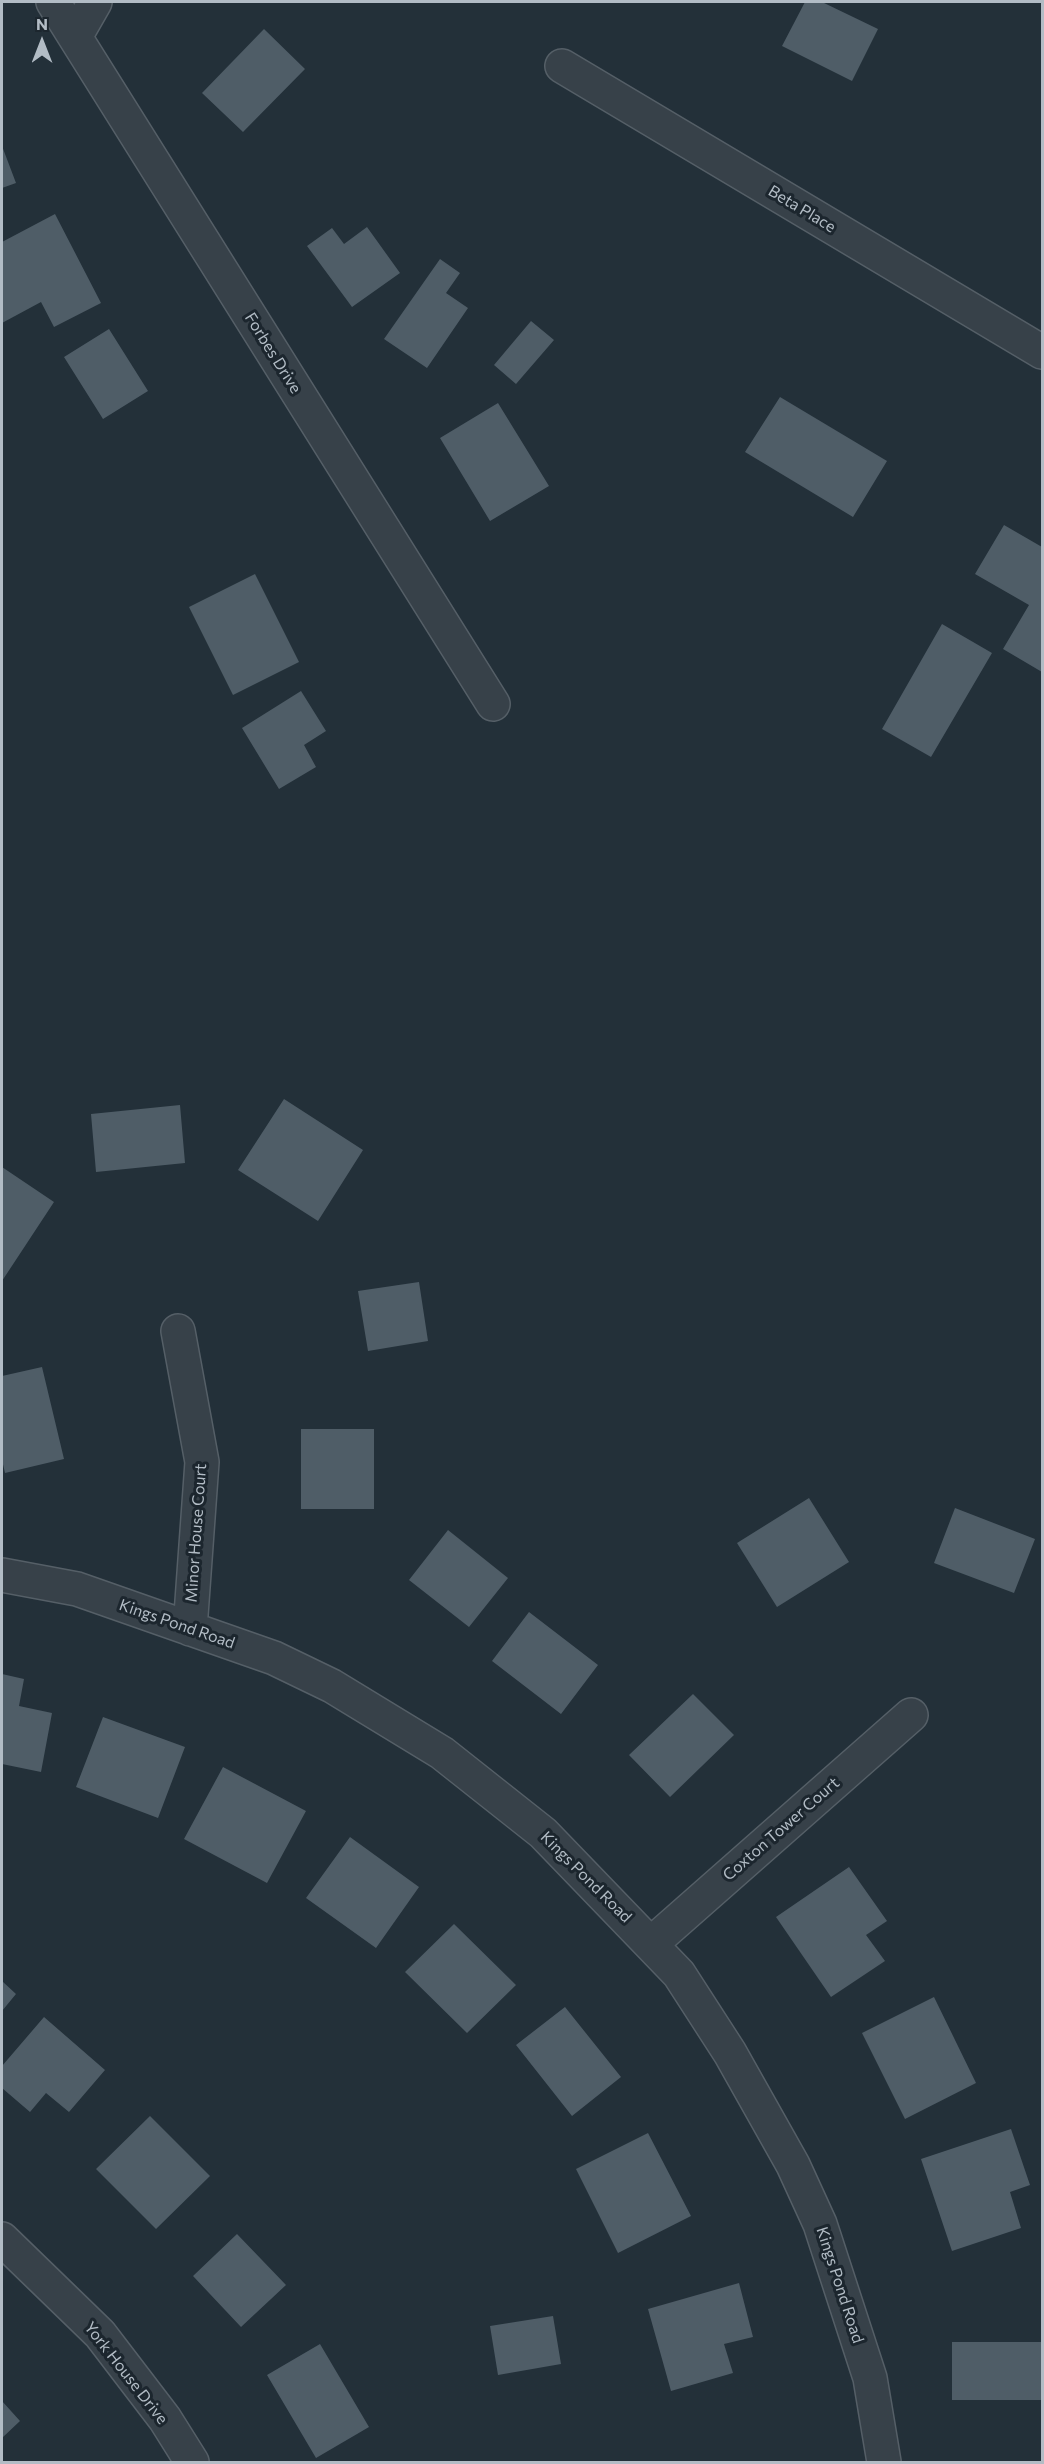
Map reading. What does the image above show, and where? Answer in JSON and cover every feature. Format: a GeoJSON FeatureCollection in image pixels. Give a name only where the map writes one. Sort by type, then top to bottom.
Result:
{"type":"FeatureCollection","features":[{"type":"Feature","properties":{"kind":"street","name":"Forbes Drive"},"geometry":{"type":"LineString","coordinates":[[53,2],[493,704]]}},
{"type":"Feature","properties":{"kind":"street"},"geometry":{"type":"LineString","coordinates":[[75,37],[95,2]]}},
{"type":"Feature","properties":{"kind":"street","name":"Beta Place"},"geometry":{"type":"LineString","coordinates":[[562,66],[1042,352]]}},
{"type":"Feature","properties":{"kind":"street","name":"Minor House Court"},"geometry":{"type":"LineString","coordinates":[[178,1331],[202,1462],[190,1629]]}},
{"type":"Feature","properties":{"kind":"street","name":"Kings Pond Road"},"geometry":{"type":"LineString","coordinates":[[2,1575],[77,1589],[274,1658],[332,1686],[442,1753],[543,1833],[679,1974],[730,2053],[793,2165],[820,2224],[870,2378],[884,2463]]}},
{"type":"Feature","properties":{"kind":"street","name":"Coxton Tower Court"},"geometry":{"type":"LineString","coordinates":[[651,1944],[911,1715]]}},
{"type":"Feature","properties":{"kind":"street","name":"York House Drive"},"geometry":{"type":"LineString","coordinates":[[2,2239],[100,2334],[165,2419],[192,2463]]}},
{"type":"Feature","properties":{"kind":"building"},"geometry":{"type":"Polygon","coordinates":[[[805,2],[822,2],[878,29],[852,81],[782,46],[805,2]]]}},
{"type":"Feature","properties":{"kind":"building"},"geometry":{"type":"Polygon","coordinates":[[[264,29],[305,69],[243,132],[202,93],[264,29]]]}},
{"type":"Feature","properties":{"kind":"building"},"geometry":{"type":"Polygon","coordinates":[[[2,146],[16,183],[2,188],[2,146]]]}},
{"type":"Feature","properties":{"kind":"building"},"geometry":{"type":"Polygon","coordinates":[[[55,214],[101,303],[54,327],[41,302],[2,323],[2,242],[55,214]]]}},
{"type":"Feature","properties":{"kind":"building"},"geometry":{"type":"Polygon","coordinates":[[[367,227],[400,273],[352,307],[307,246],[332,228],[344,244],[367,227]]]}},
{"type":"Feature","properties":{"kind":"building"},"geometry":{"type":"Polygon","coordinates":[[[440,259],[460,273],[446,293],[468,308],[427,368],[384,339],[440,259]]]}},
{"type":"Feature","properties":{"kind":"building"},"geometry":{"type":"Polygon","coordinates":[[[531,321],[554,340],[516,384],[494,365],[531,321]]]}},
{"type":"Feature","properties":{"kind":"building"},"geometry":{"type":"Polygon","coordinates":[[[109,329],[148,391],[103,419],[64,357],[109,329]]]}},
{"type":"Feature","properties":{"kind":"building"},"geometry":{"type":"Polygon","coordinates":[[[780,397],[887,461],[853,517],[745,452],[780,397]]]}},
{"type":"Feature","properties":{"kind":"building"},"geometry":{"type":"Polygon","coordinates":[[[498,403],[549,486],[490,521],[440,438],[498,403]]]}},
{"type":"Feature","properties":{"kind":"building"},"geometry":{"type":"Polygon","coordinates":[[[1004,525],[1042,547],[1042,672],[1003,649],[1029,605],[975,574],[1004,525]]]}},
{"type":"Feature","properties":{"kind":"building"},"geometry":{"type":"Polygon","coordinates":[[[255,574],[299,662],[233,695],[189,607],[255,574]]]}},
{"type":"Feature","properties":{"kind":"building"},"geometry":{"type":"Polygon","coordinates":[[[942,624],[992,653],[931,757],[882,729],[942,624]]]}},
{"type":"Feature","properties":{"kind":"building"},"geometry":{"type":"Polygon","coordinates":[[[301,691],[326,731],[304,745],[316,767],[279,789],[242,728],[301,691]]]}},
{"type":"Feature","properties":{"kind":"building"},"geometry":{"type":"Polygon","coordinates":[[[284,1099],[363,1150],[318,1221],[238,1170],[284,1099]]]}},
{"type":"Feature","properties":{"kind":"building"},"geometry":{"type":"Polygon","coordinates":[[[180,1105],[185,1163],[96,1172],[91,1114],[180,1105]]]}},
{"type":"Feature","properties":{"kind":"building"},"geometry":{"type":"Polygon","coordinates":[[[2,1167],[54,1202],[2,1281],[2,1167]]]}},
{"type":"Feature","properties":{"kind":"building"},"geometry":{"type":"Polygon","coordinates":[[[419,1282],[428,1341],[368,1351],[358,1291],[419,1282]]]}},
{"type":"Feature","properties":{"kind":"building"},"geometry":{"type":"Polygon","coordinates":[[[42,1367],[64,1459],[5,1473],[2,1460],[2,1376],[42,1367]]]}},
{"type":"Feature","properties":{"kind":"building"},"geometry":{"type":"Polygon","coordinates":[[[301,1429],[374,1429],[374,1509],[301,1509],[301,1429]]]}},
{"type":"Feature","properties":{"kind":"building"},"geometry":{"type":"Polygon","coordinates":[[[809,1498],[849,1562],[777,1607],[737,1543],[809,1498]]]}},
{"type":"Feature","properties":{"kind":"building"},"geometry":{"type":"Polygon","coordinates":[[[955,1508],[1035,1539],[1014,1593],[934,1563],[955,1508]]]}},
{"type":"Feature","properties":{"kind":"building"},"geometry":{"type":"Polygon","coordinates":[[[448,1530],[508,1578],[469,1627],[409,1580],[448,1530]]]}},
{"type":"Feature","properties":{"kind":"building"},"geometry":{"type":"Polygon","coordinates":[[[529,1612],[598,1665],[561,1714],[492,1661],[529,1612]]]}},
{"type":"Feature","properties":{"kind":"building"},"geometry":{"type":"Polygon","coordinates":[[[2,1674],[24,1679],[19,1706],[52,1713],[41,1772],[2,1764],[2,1674]]]}},
{"type":"Feature","properties":{"kind":"building"},"geometry":{"type":"Polygon","coordinates":[[[693,1694],[734,1735],[670,1797],[629,1755],[693,1694]]]}},
{"type":"Feature","properties":{"kind":"building"},"geometry":{"type":"Polygon","coordinates":[[[103,1717],[185,1747],[158,1818],[76,1787],[103,1717]]]}},
{"type":"Feature","properties":{"kind":"building"},"geometry":{"type":"Polygon","coordinates":[[[223,1767],[306,1811],[267,1883],[184,1839],[223,1767]]]}},
{"type":"Feature","properties":{"kind":"building"},"geometry":{"type":"Polygon","coordinates":[[[350,1837],[419,1887],[376,1948],[306,1898],[350,1837]]]}},
{"type":"Feature","properties":{"kind":"building"},"geometry":{"type":"Polygon","coordinates":[[[849,1867],[887,1921],[866,1935],[885,1961],[831,1997],[776,1917],[849,1867]]]}},
{"type":"Feature","properties":{"kind":"building"},"geometry":{"type":"Polygon","coordinates":[[[454,1924],[516,1985],[467,2033],[405,1972],[454,1924]]]}},
{"type":"Feature","properties":{"kind":"building"},"geometry":{"type":"Polygon","coordinates":[[[2,1981],[16,1994],[2,2011],[2,1981]]]}},
{"type":"Feature","properties":{"kind":"building"},"geometry":{"type":"Polygon","coordinates":[[[934,1997],[976,2083],[905,2119],[862,2033],[934,1997]]]}},
{"type":"Feature","properties":{"kind":"building"},"geometry":{"type":"Polygon","coordinates":[[[565,2007],[621,2077],[572,2116],[516,2045],[565,2007]]]}},
{"type":"Feature","properties":{"kind":"building"},"geometry":{"type":"Polygon","coordinates":[[[44,2017],[105,2070],[69,2112],[46,2093],[30,2112],[2,2088],[2,2066],[44,2017]]]}},
{"type":"Feature","properties":{"kind":"building"},"geometry":{"type":"Polygon","coordinates":[[[150,2116],[210,2176],[156,2229],[96,2169],[150,2116]]]}},
{"type":"Feature","properties":{"kind":"building"},"geometry":{"type":"Polygon","coordinates":[[[1011,2129],[1030,2185],[1010,2192],[1021,2228],[952,2251],[921,2159],[1011,2129]]]}},
{"type":"Feature","properties":{"kind":"building"},"geometry":{"type":"Polygon","coordinates":[[[648,2133],[691,2216],[618,2253],[576,2169],[648,2133]]]}},
{"type":"Feature","properties":{"kind":"building"},"geometry":{"type":"Polygon","coordinates":[[[237,2234],[286,2285],[241,2327],[193,2276],[237,2234]]]}},
{"type":"Feature","properties":{"kind":"building"},"geometry":{"type":"Polygon","coordinates":[[[739,2283],[753,2337],[724,2344],[733,2373],[671,2391],[648,2309],[739,2283]]]}},
{"type":"Feature","properties":{"kind":"building"},"geometry":{"type":"Polygon","coordinates":[[[553,2316],[561,2364],[498,2375],[490,2326],[553,2316]]]}},
{"type":"Feature","properties":{"kind":"building"},"geometry":{"type":"Polygon","coordinates":[[[952,2342],[1042,2342],[1042,2400],[952,2400],[952,2342]]]}},
{"type":"Feature","properties":{"kind":"building"},"geometry":{"type":"Polygon","coordinates":[[[320,2344],[369,2427],[316,2458],[267,2375],[320,2344]]]}},
{"type":"Feature","properties":{"kind":"building"},"geometry":{"type":"Polygon","coordinates":[[[2,2401],[20,2421],[2,2438],[2,2401]]]}}]}
